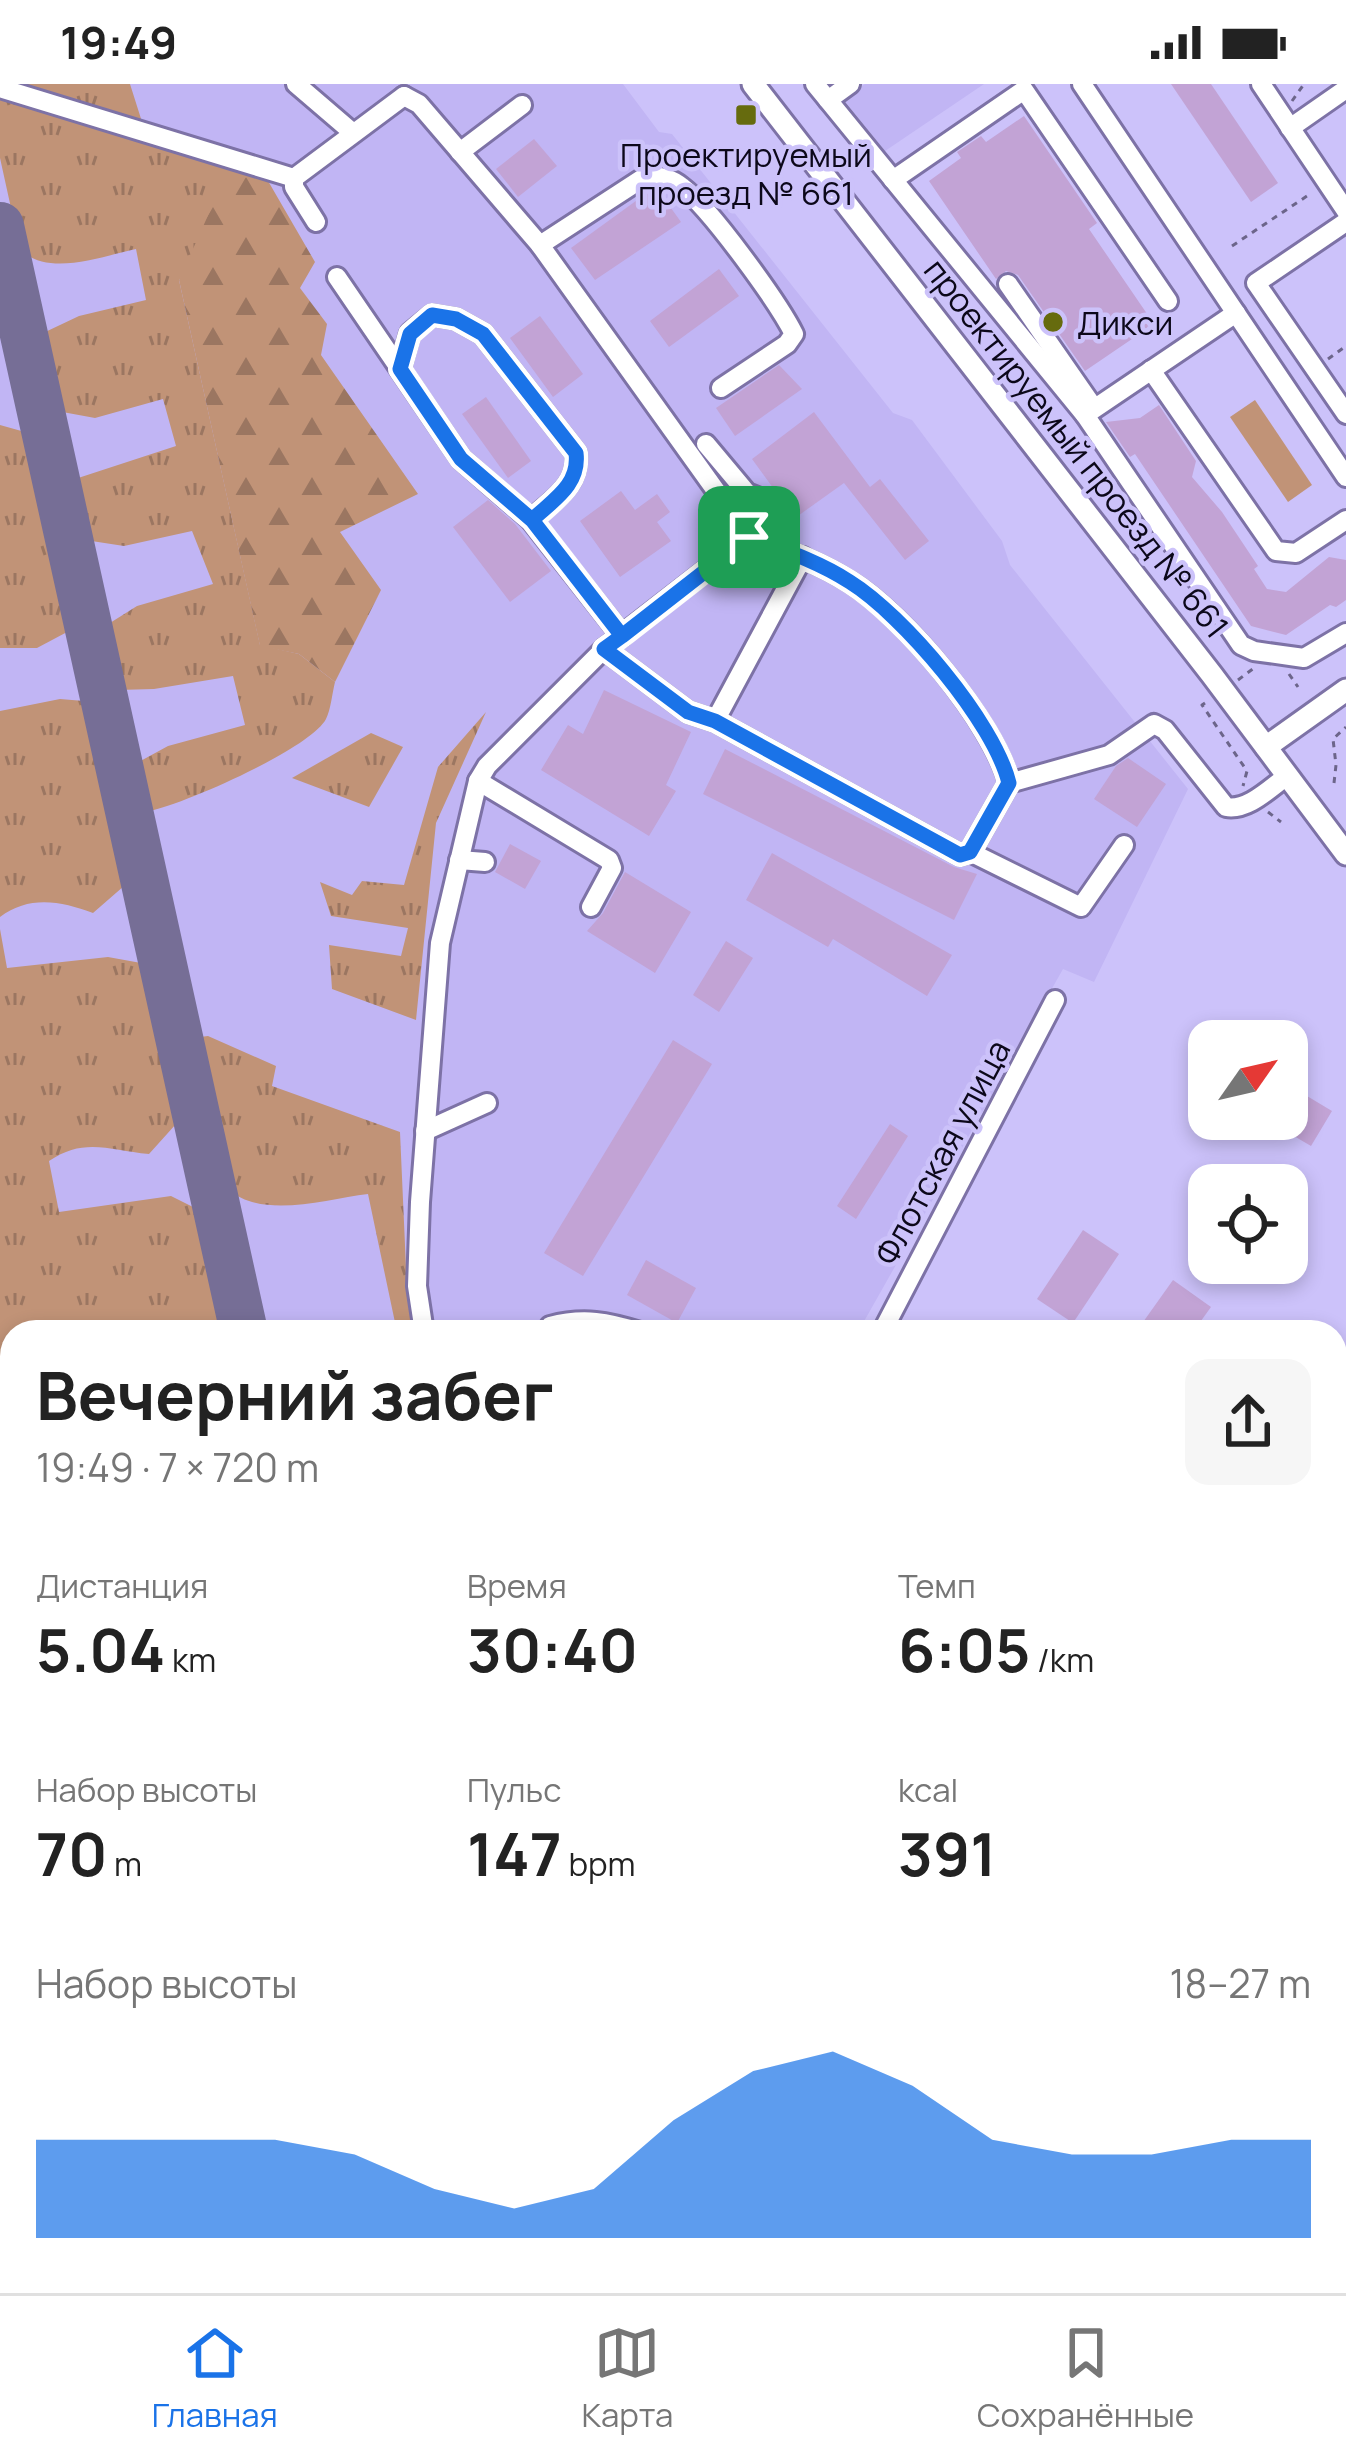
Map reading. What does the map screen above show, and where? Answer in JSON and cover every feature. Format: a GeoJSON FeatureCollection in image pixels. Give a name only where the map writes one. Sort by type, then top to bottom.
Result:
{"type":"FeatureCollection","features":[{"type":"Feature","properties":{"kind":"main road","name":"проектируемый проезд № 661"},"geometry":{"type":"LineString","coordinates":[[752,84],[1346,854]]}},
{"type":"Feature","properties":{"kind":"main road"},"geometry":{"type":"LineString","coordinates":[[1266,747],[1346,690]]}},
{"type":"Feature","properties":{"kind":"street"},"geometry":{"type":"LineString","coordinates":[[296,84],[352,132]]}},
{"type":"Feature","properties":{"kind":"street"},"geometry":{"type":"LineString","coordinates":[[850,84],[821,92],[1090,412]]}},
{"type":"Feature","properties":{"kind":"street"},"geometry":{"type":"LineString","coordinates":[[1082,84],[1346,477]]}},
{"type":"Feature","properties":{"kind":"street"},"geometry":{"type":"LineString","coordinates":[[1261,84],[1346,212]]}},
{"type":"Feature","properties":{"kind":"street"},"geometry":{"type":"LineString","coordinates":[[0,88],[294,178]]}},
{"type":"Feature","properties":{"kind":"street"},"geometry":{"type":"LineString","coordinates":[[893,179],[1021,88],[1168,301]]}},
{"type":"Feature","properties":{"kind":"street"},"geometry":{"type":"LineString","coordinates":[[1290,128],[1346,89]]}},
{"type":"Feature","properties":{"kind":"street"},"geometry":{"type":"LineString","coordinates":[[294,178],[404,90],[747,493],[757,497]]}},
{"type":"Feature","properties":{"kind":"street"},"geometry":{"type":"LineString","coordinates":[[460,152],[521,105]]}},
{"type":"Feature","properties":{"kind":"street"},"geometry":{"type":"LineString","coordinates":[[540,245],[646,176],[663,176],[680,185],[703,206],[794,334],[788,344],[721,388]]}},
{"type":"Feature","properties":{"kind":"street"},"geometry":{"type":"LineString","coordinates":[[294,178],[294,187],[316,222]]}},
{"type":"Feature","properties":{"kind":"street"},"geometry":{"type":"LineString","coordinates":[[1346,222],[1256,283],[1346,414]]}},
{"type":"Feature","properties":{"kind":"street"},"geometry":{"type":"LineString","coordinates":[[337,277],[461,459],[532,520],[622,636]]}},
{"type":"Feature","properties":{"kind":"street"},"geometry":{"type":"LineString","coordinates":[[1008,284],[1241,645],[1300,658],[1346,634]]}},
{"type":"Feature","properties":{"kind":"street"},"geometry":{"type":"LineString","coordinates":[[1090,412],[1236,313]]}},
{"type":"Feature","properties":{"kind":"street"},"geometry":{"type":"LineString","coordinates":[[400,369],[410,334],[432,315],[456,319],[483,334],[576,453],[578,470],[570,485],[532,520]]}},
{"type":"Feature","properties":{"kind":"street"},"geometry":{"type":"LineString","coordinates":[[1151,370],[1276,551],[1296,553],[1346,520]]}},
{"type":"Feature","properties":{"kind":"street"},"geometry":{"type":"LineString","coordinates":[[706,444],[749,537],[803,557],[874,599],[959,688],[1009,783]]}},
{"type":"Feature","properties":{"kind":"street"},"geometry":{"type":"LineString","coordinates":[[422,1320],[417,1286],[440,943],[478,781],[487,766],[604,649],[749,537]]}},
{"type":"Feature","properties":{"kind":"street"},"geometry":{"type":"LineString","coordinates":[[715,721],[803,557]]}},
{"type":"Feature","properties":{"kind":"street"},"geometry":{"type":"LineString","coordinates":[[604,649],[688,712],[715,721],[960,855],[970,852],[1081,907],[1124,845]]}},
{"type":"Feature","properties":{"kind":"street"},"geometry":{"type":"LineString","coordinates":[[970,852],[1009,783],[1109,755],[1154,724],[1165,730],[1226,807],[1246,804],[1287,776]]}},
{"type":"Feature","properties":{"kind":"street"},"geometry":{"type":"LineString","coordinates":[[478,781],[609,860],[612,868],[591,908]]}},
{"type":"Feature","properties":{"kind":"street"},"geometry":{"type":"LineString","coordinates":[[459,860],[485,862]]}},
{"type":"Feature","properties":{"kind":"street","name":"Флотская улица"},"geometry":{"type":"LineString","coordinates":[[888,1320],[1055,1000]]}},
{"type":"Feature","properties":{"kind":"street"},"geometry":{"type":"LineString","coordinates":[[425,1131],[487,1103]]}},
{"type":"Feature","properties":{"kind":"path"},"geometry":{"type":"LineString","coordinates":[[1232,246],[1327,183]]}},
{"type":"Feature","properties":{"kind":"path"},"geometry":{"type":"LineString","coordinates":[[1205,703],[1202,705],[1247,771],[1237,791]]}},
{"type":"Feature","properties":{"kind":"path"},"geometry":{"type":"LineString","coordinates":[[1334,783],[1333,739],[1346,727]]}},
{"type":"Feature","properties":{"kind":"shaded area"},"geometry":{"type":"Polygon","coordinates":[[[0,84],[623,84],[659,132],[672,134],[893,413],[912,420],[1002,541],[1010,565],[1188,789],[1094,982],[1063,969],[865,1320],[0,1320],[0,84]]]}},
{"type":"Feature","properties":{"kind":"shaded area"},"geometry":{"type":"Polygon","coordinates":[[[865,84],[984,84],[885,151],[843,99],[865,84]]]}},
{"type":"Feature","properties":{"kind":"green space"},"geometry":{"type":"Polygon","coordinates":[[[0,84],[130,84],[149,144],[264,174],[179,280],[260,645],[299,654],[335,682],[326,719],[297,745],[216,787],[150,811],[142,800],[135,764],[168,746],[245,725],[233,676],[118,690],[102,628],[137,606],[213,584],[192,531],[124,546],[85,540],[72,480],[176,446],[163,399],[95,418],[57,411],[41,334],[79,316],[146,300],[136,249],[60,264],[32,258],[20,249],[0,158],[0,84]]]}},
{"type":"Feature","properties":{"kind":"green space"},"geometry":{"type":"Polygon","coordinates":[[[264,174],[315,262],[300,288],[327,324],[321,355],[418,494],[340,532],[381,590],[335,682],[299,654],[260,646],[179,280],[223,182],[264,174]]]}},
{"type":"Feature","properties":{"kind":"green space"},"geometry":{"type":"Polygon","coordinates":[[[1255,400],[1312,485],[1288,502],[1230,417],[1255,400]]]}},
{"type":"Feature","properties":{"kind":"green space"},"geometry":{"type":"Polygon","coordinates":[[[0,425],[25,432],[69,631],[37,648],[0,648],[0,425]]]}},
{"type":"Feature","properties":{"kind":"green space"},"geometry":{"type":"Polygon","coordinates":[[[60,699],[84,701],[124,886],[93,913],[45,902],[22,905],[0,917],[0,711],[60,699]]]}},
{"type":"Feature","properties":{"kind":"green space"},"geometry":{"type":"Polygon","coordinates":[[[486,712],[436,823],[416,1020],[332,989],[329,945],[401,956],[408,928],[331,916],[320,882],[352,895],[362,881],[404,885],[438,767],[486,712]]]}},
{"type":"Feature","properties":{"kind":"green space"},"geometry":{"type":"Polygon","coordinates":[[[371,733],[403,747],[369,807],[292,778],[371,733]]]}},
{"type":"Feature","properties":{"kind":"green space"},"geometry":{"type":"Polygon","coordinates":[[[0,929],[7,968],[108,957],[141,963],[176,1124],[149,1154],[85,1147],[49,1161],[59,1212],[171,1196],[197,1209],[221,1320],[0,1320],[0,929]]]}},
{"type":"Feature","properties":{"kind":"green space"},"geometry":{"type":"Polygon","coordinates":[[[208,1036],[276,1066],[272,1086],[400,1132],[407,1290],[414,1320],[394,1320],[368,1194],[276,1206],[258,1204],[228,1189],[195,1044],[208,1036]]]}},
{"type":"Feature","properties":{"kind":"building"},"geometry":{"type":"Polygon","coordinates":[[[1171,84],[1211,84],[1278,183],[1251,202],[1171,84]]]}},
{"type":"Feature","properties":{"kind":"building"},"geometry":{"type":"Polygon","coordinates":[[[1024,116],[1097,223],[1089,229],[1154,324],[1085,371],[1018,275],[1006,271],[996,279],[929,181],[961,158],[957,152],[981,136],[986,142],[1024,116]]]}},
{"type":"Feature","properties":{"kind":"building"},"geometry":{"type":"Polygon","coordinates":[[[534,139],[557,166],[518,197],[496,169],[534,139]]]}},
{"type":"Feature","properties":{"kind":"building"},"geometry":{"type":"Polygon","coordinates":[[[651,190],[658,190],[681,222],[595,280],[571,248],[651,190]]]}},
{"type":"Feature","properties":{"kind":"building"},"geometry":{"type":"Polygon","coordinates":[[[719,269],[739,296],[669,347],[650,321],[719,269]]]}},
{"type":"Feature","properties":{"kind":"building"},"geometry":{"type":"Polygon","coordinates":[[[540,316],[583,374],[553,397],[510,338],[540,316]]]}},
{"type":"Feature","properties":{"kind":"building"},"geometry":{"type":"Polygon","coordinates":[[[779,365],[802,389],[735,436],[716,408],[779,365]]]}},
{"type":"Feature","properties":{"kind":"building"},"geometry":{"type":"Polygon","coordinates":[[[486,397],[531,461],[508,478],[462,414],[486,397]]]}},
{"type":"Feature","properties":{"kind":"building"},"geometry":{"type":"Polygon","coordinates":[[[1159,405],[1196,461],[1192,477],[1222,512],[1258,566],[1254,569],[1267,589],[1286,592],[1329,557],[1346,560],[1346,600],[1336,607],[1330,605],[1286,635],[1251,626],[1135,454],[1130,457],[1106,422],[1140,418],[1159,405]]]}},
{"type":"Feature","properties":{"kind":"building"},"geometry":{"type":"Polygon","coordinates":[[[814,412],[870,487],[880,479],[929,541],[905,560],[844,483],[795,518],[752,459],[814,412]]]}},
{"type":"Feature","properties":{"kind":"building"},"geometry":{"type":"Polygon","coordinates":[[[621,491],[635,510],[657,494],[670,512],[657,522],[671,541],[620,577],[580,521],[621,491]]]}},
{"type":"Feature","properties":{"kind":"building"},"geometry":{"type":"Polygon","coordinates":[[[488,500],[515,524],[551,571],[510,602],[453,527],[488,500]]]}},
{"type":"Feature","properties":{"kind":"building"},"geometry":{"type":"Polygon","coordinates":[[[751,552],[763,557],[725,586],[719,578],[751,552]]]}},
{"type":"Feature","properties":{"kind":"building"},"geometry":{"type":"Polygon","coordinates":[[[604,690],[691,732],[666,785],[676,791],[649,836],[541,770],[568,725],[583,734],[604,690]]]}},
{"type":"Feature","properties":{"kind":"building"},"geometry":{"type":"Polygon","coordinates":[[[725,749],[954,867],[977,874],[954,920],[703,794],[725,749]]]}},
{"type":"Feature","properties":{"kind":"building"},"geometry":{"type":"Polygon","coordinates":[[[1128,758],[1166,784],[1137,827],[1094,799],[1116,766],[1128,758]]]}},
{"type":"Feature","properties":{"kind":"building"},"geometry":{"type":"Polygon","coordinates":[[[510,844],[541,861],[525,889],[495,872],[510,844]]]}},
{"type":"Feature","properties":{"kind":"building"},"geometry":{"type":"Polygon","coordinates":[[[772,853],[952,955],[927,996],[833,939],[828,947],[746,900],[772,853]]]}},
{"type":"Feature","properties":{"kind":"building"},"geometry":{"type":"Polygon","coordinates":[[[625,872],[691,912],[655,973],[587,931],[603,913],[625,872]]]}},
{"type":"Feature","properties":{"kind":"building"},"geometry":{"type":"Polygon","coordinates":[[[726,941],[753,958],[719,1012],[693,995],[726,941]]]}},
{"type":"Feature","properties":{"kind":"building"},"geometry":{"type":"Polygon","coordinates":[[[673,1040],[712,1064],[583,1276],[544,1253],[673,1040]]]}},
{"type":"Feature","properties":{"kind":"building"},"geometry":{"type":"Polygon","coordinates":[[[1308,1097],[1332,1111],[1311,1146],[1301,1140],[1308,1140],[1308,1097]]]}},
{"type":"Feature","properties":{"kind":"building"},"geometry":{"type":"Polygon","coordinates":[[[890,1124],[908,1136],[856,1219],[837,1206],[890,1124]]]}},
{"type":"Feature","properties":{"kind":"building"},"geometry":{"type":"Polygon","coordinates":[[[1083,1230],[1119,1254],[1075,1320],[1037,1299],[1083,1230]]]}},
{"type":"Feature","properties":{"kind":"building"},"geometry":{"type":"Polygon","coordinates":[[[646,1260],[696,1288],[679,1320],[627,1295],[646,1260]]]}},
{"type":"Feature","properties":{"kind":"building"},"geometry":{"type":"Polygon","coordinates":[[[1173,1280],[1211,1307],[1202,1320],[1145,1320],[1173,1280]]]}},
{"type":"Feature","properties":{"kind":"taxiway"},"geometry":{"type":"LineString","coordinates":[[0,226],[241,1320]]}},
{"type":"Feature","properties":{"kind":"place","name":"Проектируемый проезд № 661"},"geometry":{"type":"Point","coordinates":[746,115]}},
{"type":"Feature","properties":{"kind":"place","name":"Дикси"},"geometry":{"type":"Point","coordinates":[1053,322]}},
{"type":"Feature","properties":{"kind":"route"},"geometry":{"type":"LineString","coordinates":[[749,537],[622,636],[532,520],[461,459],[400,369],[410,334],[432,315],[456,319],[483,334],[576,453],[578,470],[570,485],[532,520],[622,636],[604,649],[688,712],[715,721],[960,855],[970,852],[1009,783],[959,688],[874,599],[803,557],[749,537]]}}]}
